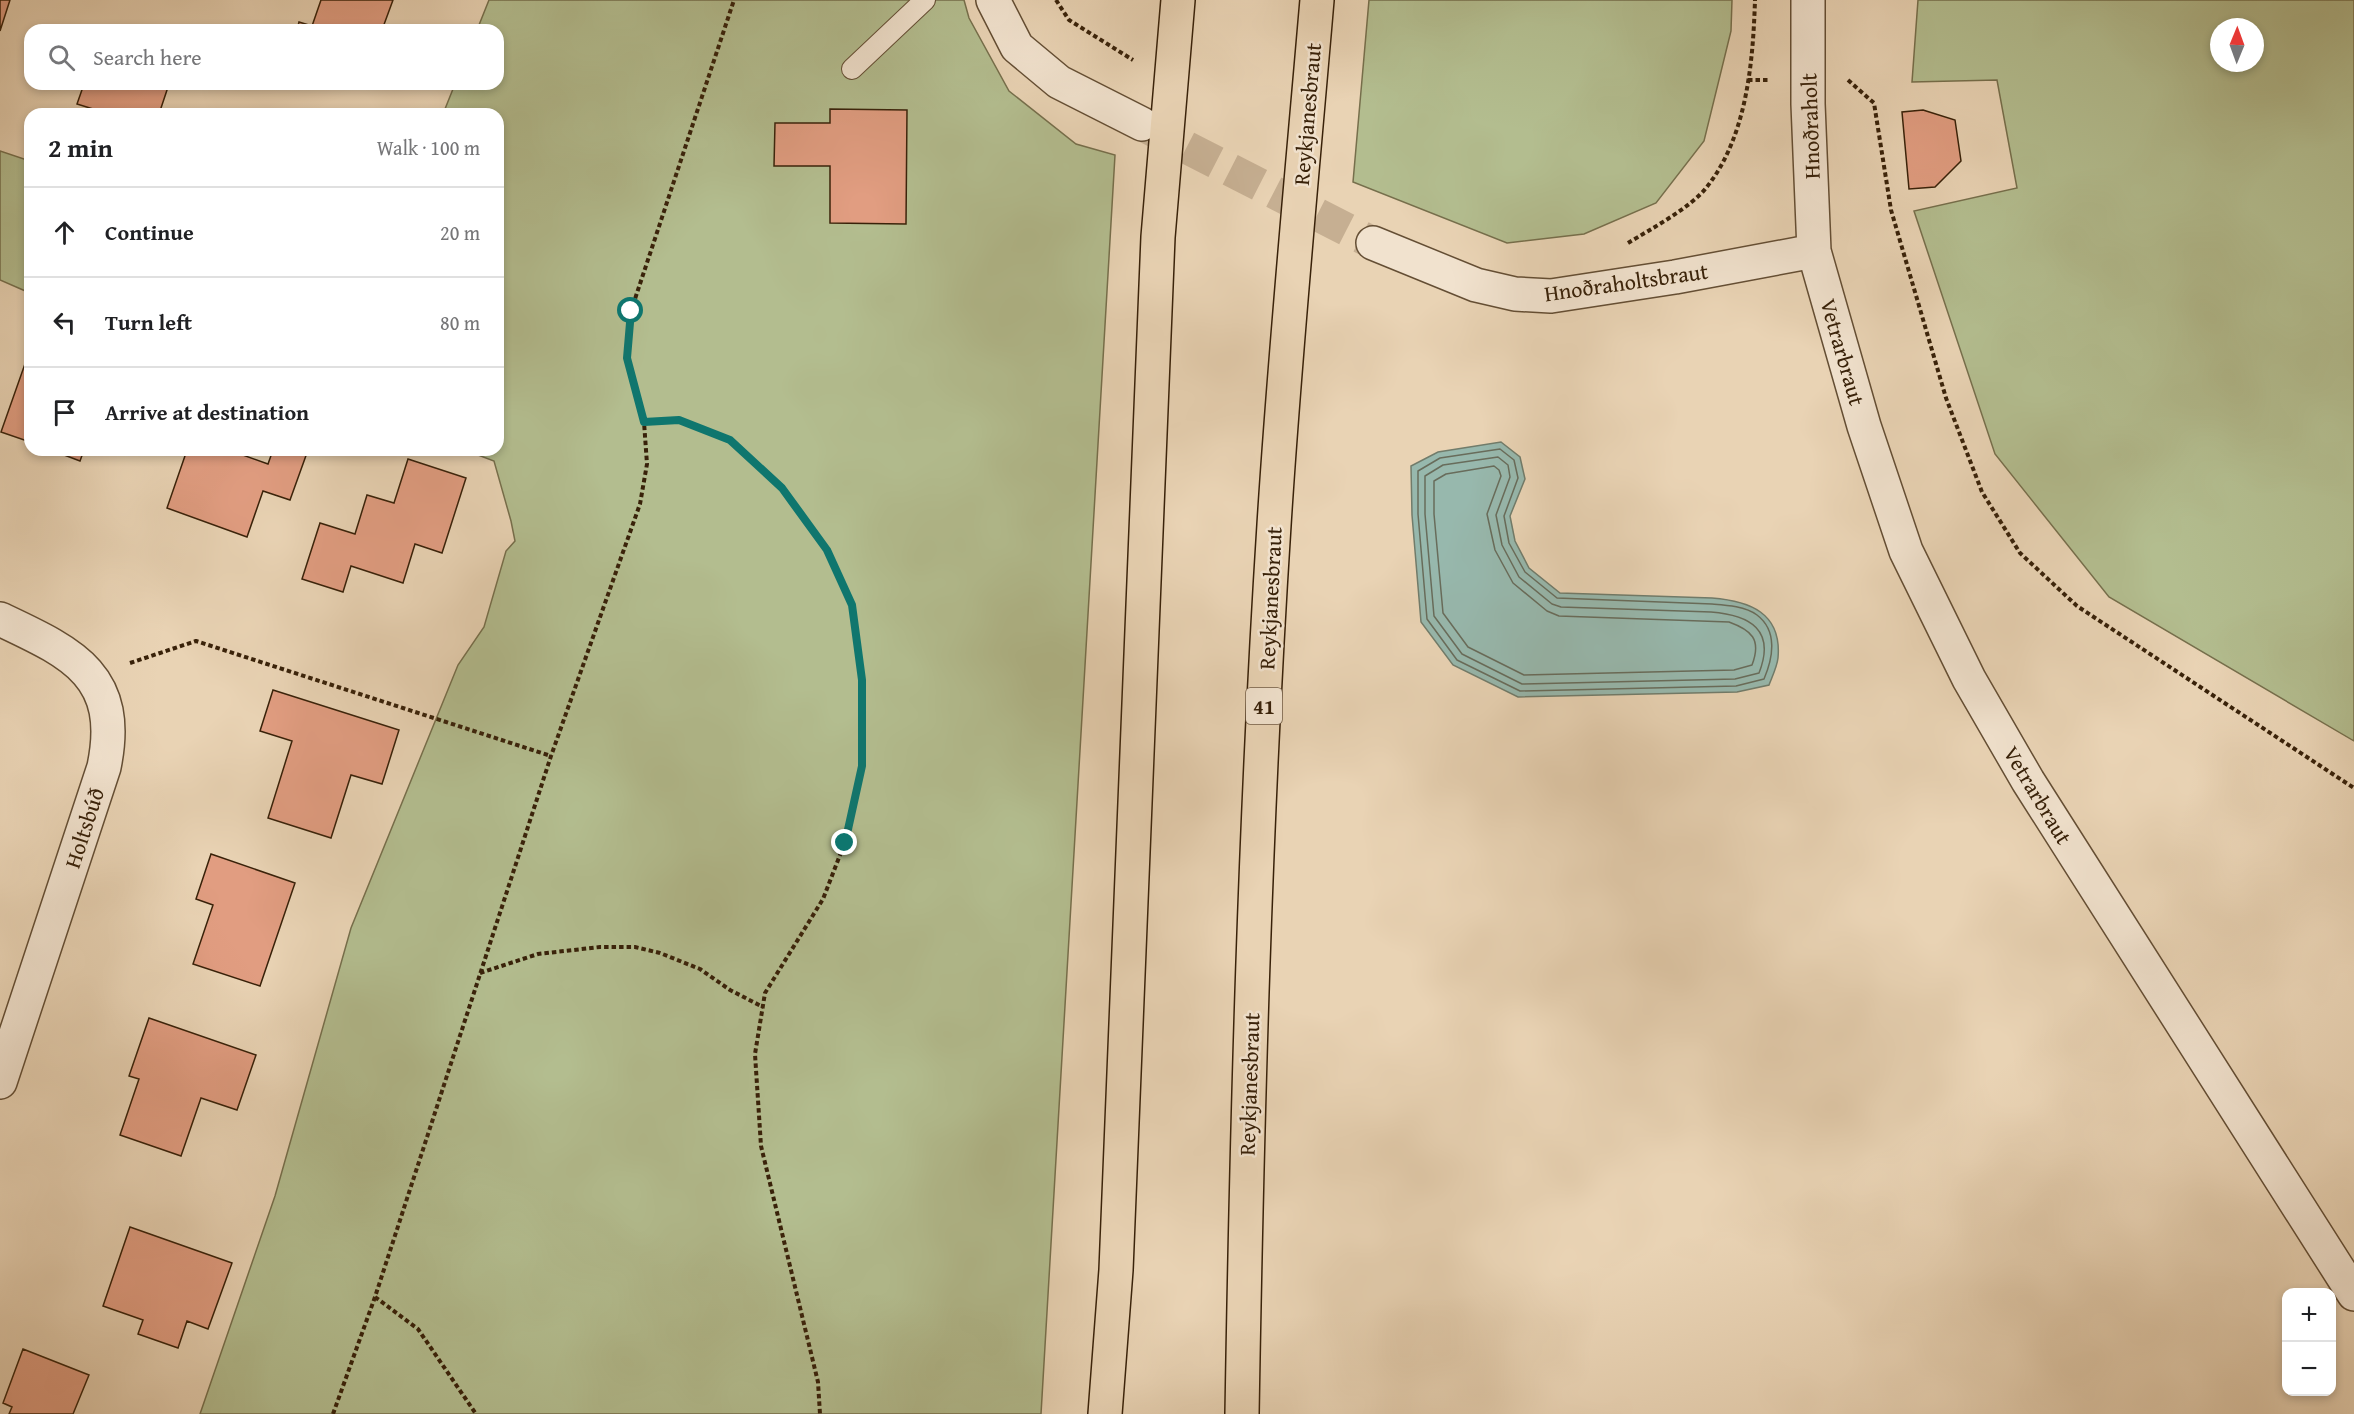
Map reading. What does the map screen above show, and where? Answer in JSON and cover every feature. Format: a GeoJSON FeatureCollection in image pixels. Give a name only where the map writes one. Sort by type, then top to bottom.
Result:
{"type":"FeatureCollection","features":[{"type":"Feature","properties":{"kind":"highway"},"geometry":{"type":"LineString","coordinates":[[1105,1414],[1116,1270],[1158,237],[1178,0]]}},
{"type":"Feature","properties":{"kind":"highway","name":"Reykjanesbraut"},"geometry":{"type":"LineString","coordinates":[[1242,1414],[1247,1159],[1270,584],[1284,383],[1317,0]]}},
{"type":"Feature","properties":{"kind":"street"},"geometry":{"type":"LineString","coordinates":[[993,0],[1017,47],[1059,82],[1142,124]]}},
{"type":"Feature","properties":{"kind":"street","name":"Hnoðraholt"},"geometry":{"type":"LineString","coordinates":[[1808,0],[1808,104],[1814,251]]}},
{"type":"Feature","properties":{"kind":"street","name":"Hnoðraholtsbraut"},"geometry":{"type":"LineString","coordinates":[[1373,243],[1476,285],[1515,294],[1551,296],[1675,277],[1814,251]]}},
{"type":"Feature","properties":{"kind":"street","name":"Vetrarbraut"},"geometry":{"type":"LineString","coordinates":[[1814,251],[1864,426],[1906,551],[1969,679],[2028,781],[2354,1294]]}},
{"type":"Feature","properties":{"kind":"street","name":"Holtsbúð"},"geometry":{"type":"LineString","coordinates":[[0,619],[53,644],[92,675],[107,711],[110,732],[104,766],[0,1082]]}},
{"type":"Feature","properties":{"kind":"lane"},"geometry":{"type":"LineString","coordinates":[[852,69],[925,0]]}},
{"type":"Feature","properties":{"kind":"path"},"geometry":{"type":"LineString","coordinates":[[333,1414],[375,1298],[552,756],[640,504],[647,464],[644,422],[627,358],[631,311],[734,0]]}},
{"type":"Feature","properties":{"kind":"path"},"geometry":{"type":"LineString","coordinates":[[1056,0],[1069,20],[1139,64]]}},
{"type":"Feature","properties":{"kind":"path"},"geometry":{"type":"LineString","coordinates":[[1618,246],[1628,243],[1706,189],[1722,165],[1738,126],[1743,103],[1754,38],[1755,0]]}},
{"type":"Feature","properties":{"kind":"path"},"geometry":{"type":"LineString","coordinates":[[1891,210],[1946,398],[1982,492],[2020,553],[2077,606],[2354,788]]}},
{"type":"Feature","properties":{"kind":"path"},"geometry":{"type":"LineString","coordinates":[[644,422],[679,420],[730,440],[782,488],[827,550],[852,605],[862,680],[862,766],[845,843],[824,899],[765,993],[755,1054],[760,1146],[818,1382],[820,1414]]}},
{"type":"Feature","properties":{"kind":"path"},"geometry":{"type":"LineString","coordinates":[[92,675],[196,641],[552,756]]}},
{"type":"Feature","properties":{"kind":"path"},"geometry":{"type":"LineString","coordinates":[[480,973],[538,954],[600,947],[635,947],[660,953],[700,969],[730,990],[763,1007]]}},
{"type":"Feature","properties":{"kind":"path"},"geometry":{"type":"LineString","coordinates":[[375,1298],[418,1329],[476,1414]]}},
{"type":"Feature","properties":{"kind":"green space"},"geometry":{"type":"Polygon","coordinates":[[[489,0],[964,0],[969,18],[1009,91],[1076,144],[1115,155],[1041,1414],[200,1414],[275,1196],[351,928],[458,665],[484,627],[506,551],[515,541],[494,461],[481,456],[504,456],[504,108],[445,108],[453,90],[504,90],[504,24],[479,24],[489,0]]]}},
{"type":"Feature","properties":{"kind":"green space"},"geometry":{"type":"Polygon","coordinates":[[[1369,0],[1732,0],[1731,31],[1704,141],[1656,203],[1584,234],[1507,243],[1353,182],[1369,0]]]}},
{"type":"Feature","properties":{"kind":"green space"},"geometry":{"type":"Polygon","coordinates":[[[1918,0],[2354,0],[2354,741],[2109,597],[1995,454],[1914,211],[2017,188],[1997,80],[1912,82],[1918,0]]]}},
{"type":"Feature","properties":{"kind":"green space"},"geometry":{"type":"Polygon","coordinates":[[[0,151],[24,159],[24,290],[0,280],[0,151]]]}},
{"type":"Feature","properties":{"kind":"water"},"geometry":{"type":"Polygon","coordinates":[[[1501,442],[1520,457],[1525,479],[1510,516],[1515,541],[1529,568],[1560,593],[1712,598],[1751,606],[1769,620],[1775,630],[1778,643],[1776,668],[1769,685],[1737,692],[1518,697],[1453,665],[1421,622],[1412,515],[1411,466],[1438,452],[1501,442]]]}},
{"type":"Feature","properties":{"kind":"building"},"geometry":{"type":"Polygon","coordinates":[[[0,0],[10,0],[0,31],[0,0]]]}},
{"type":"Feature","properties":{"kind":"building"},"geometry":{"type":"Polygon","coordinates":[[[321,0],[393,0],[384,24],[313,24],[321,0]]]}},
{"type":"Feature","properties":{"kind":"building"},"geometry":{"type":"Polygon","coordinates":[[[82,90],[167,90],[161,108],[90,108],[77,104],[82,90]]]}},
{"type":"Feature","properties":{"kind":"building"},"geometry":{"type":"Polygon","coordinates":[[[830,109],[907,110],[906,224],[830,223],[830,166],[774,166],[775,123],[830,123],[830,109]]]}},
{"type":"Feature","properties":{"kind":"building"},"geometry":{"type":"Polygon","coordinates":[[[1923,110],[1955,120],[1961,161],[1935,187],[1909,189],[1902,112],[1923,110]]]}},
{"type":"Feature","properties":{"kind":"building"},"geometry":{"type":"Polygon","coordinates":[[[24,367],[24,440],[1,432],[24,367]]]}},
{"type":"Feature","properties":{"kind":"building"},"geometry":{"type":"Polygon","coordinates":[[[67,456],[82,456],[80,461],[67,456]]]}},
{"type":"Feature","properties":{"kind":"building"},"geometry":{"type":"Polygon","coordinates":[[[185,456],[246,456],[268,464],[271,456],[306,456],[290,500],[263,491],[247,537],[167,508],[185,456]]]}},
{"type":"Feature","properties":{"kind":"building"},"geometry":{"type":"Polygon","coordinates":[[[408,459],[466,478],[442,553],[415,544],[403,583],[351,566],[343,592],[302,579],[320,523],[355,534],[367,495],[394,503],[408,459]]]}},
{"type":"Feature","properties":{"kind":"building"},"geometry":{"type":"Polygon","coordinates":[[[273,690],[399,730],[382,784],[351,775],[331,838],[268,818],[292,741],[260,731],[273,690]]]}},
{"type":"Feature","properties":{"kind":"building"},"geometry":{"type":"Polygon","coordinates":[[[211,854],[295,883],[260,986],[193,964],[213,905],[196,899],[211,854]]]}},
{"type":"Feature","properties":{"kind":"building"},"geometry":{"type":"Polygon","coordinates":[[[149,1018],[256,1055],[237,1110],[201,1098],[181,1156],[120,1135],[139,1079],[129,1076],[149,1018]]]}},
{"type":"Feature","properties":{"kind":"building"},"geometry":{"type":"Polygon","coordinates":[[[130,1227],[232,1263],[208,1329],[187,1321],[178,1348],[138,1334],[143,1320],[103,1306],[130,1227]]]}},
{"type":"Feature","properties":{"kind":"building"},"geometry":{"type":"Polygon","coordinates":[[[23,1349],[89,1375],[73,1414],[9,1414],[12,1407],[3,1403],[23,1349]]]}},
{"type":"Feature","properties":{"kind":"tunnel"},"geometry":{"type":"LineString","coordinates":[[1143,125],[1373,243]]}},
{"type":"Feature","properties":{"kind":"route"},"geometry":{"type":"LineString","coordinates":[[631,311],[627,358],[644,422],[679,420],[730,440],[782,488],[827,550],[852,605],[862,680],[862,766],[845,843]]}}]}
